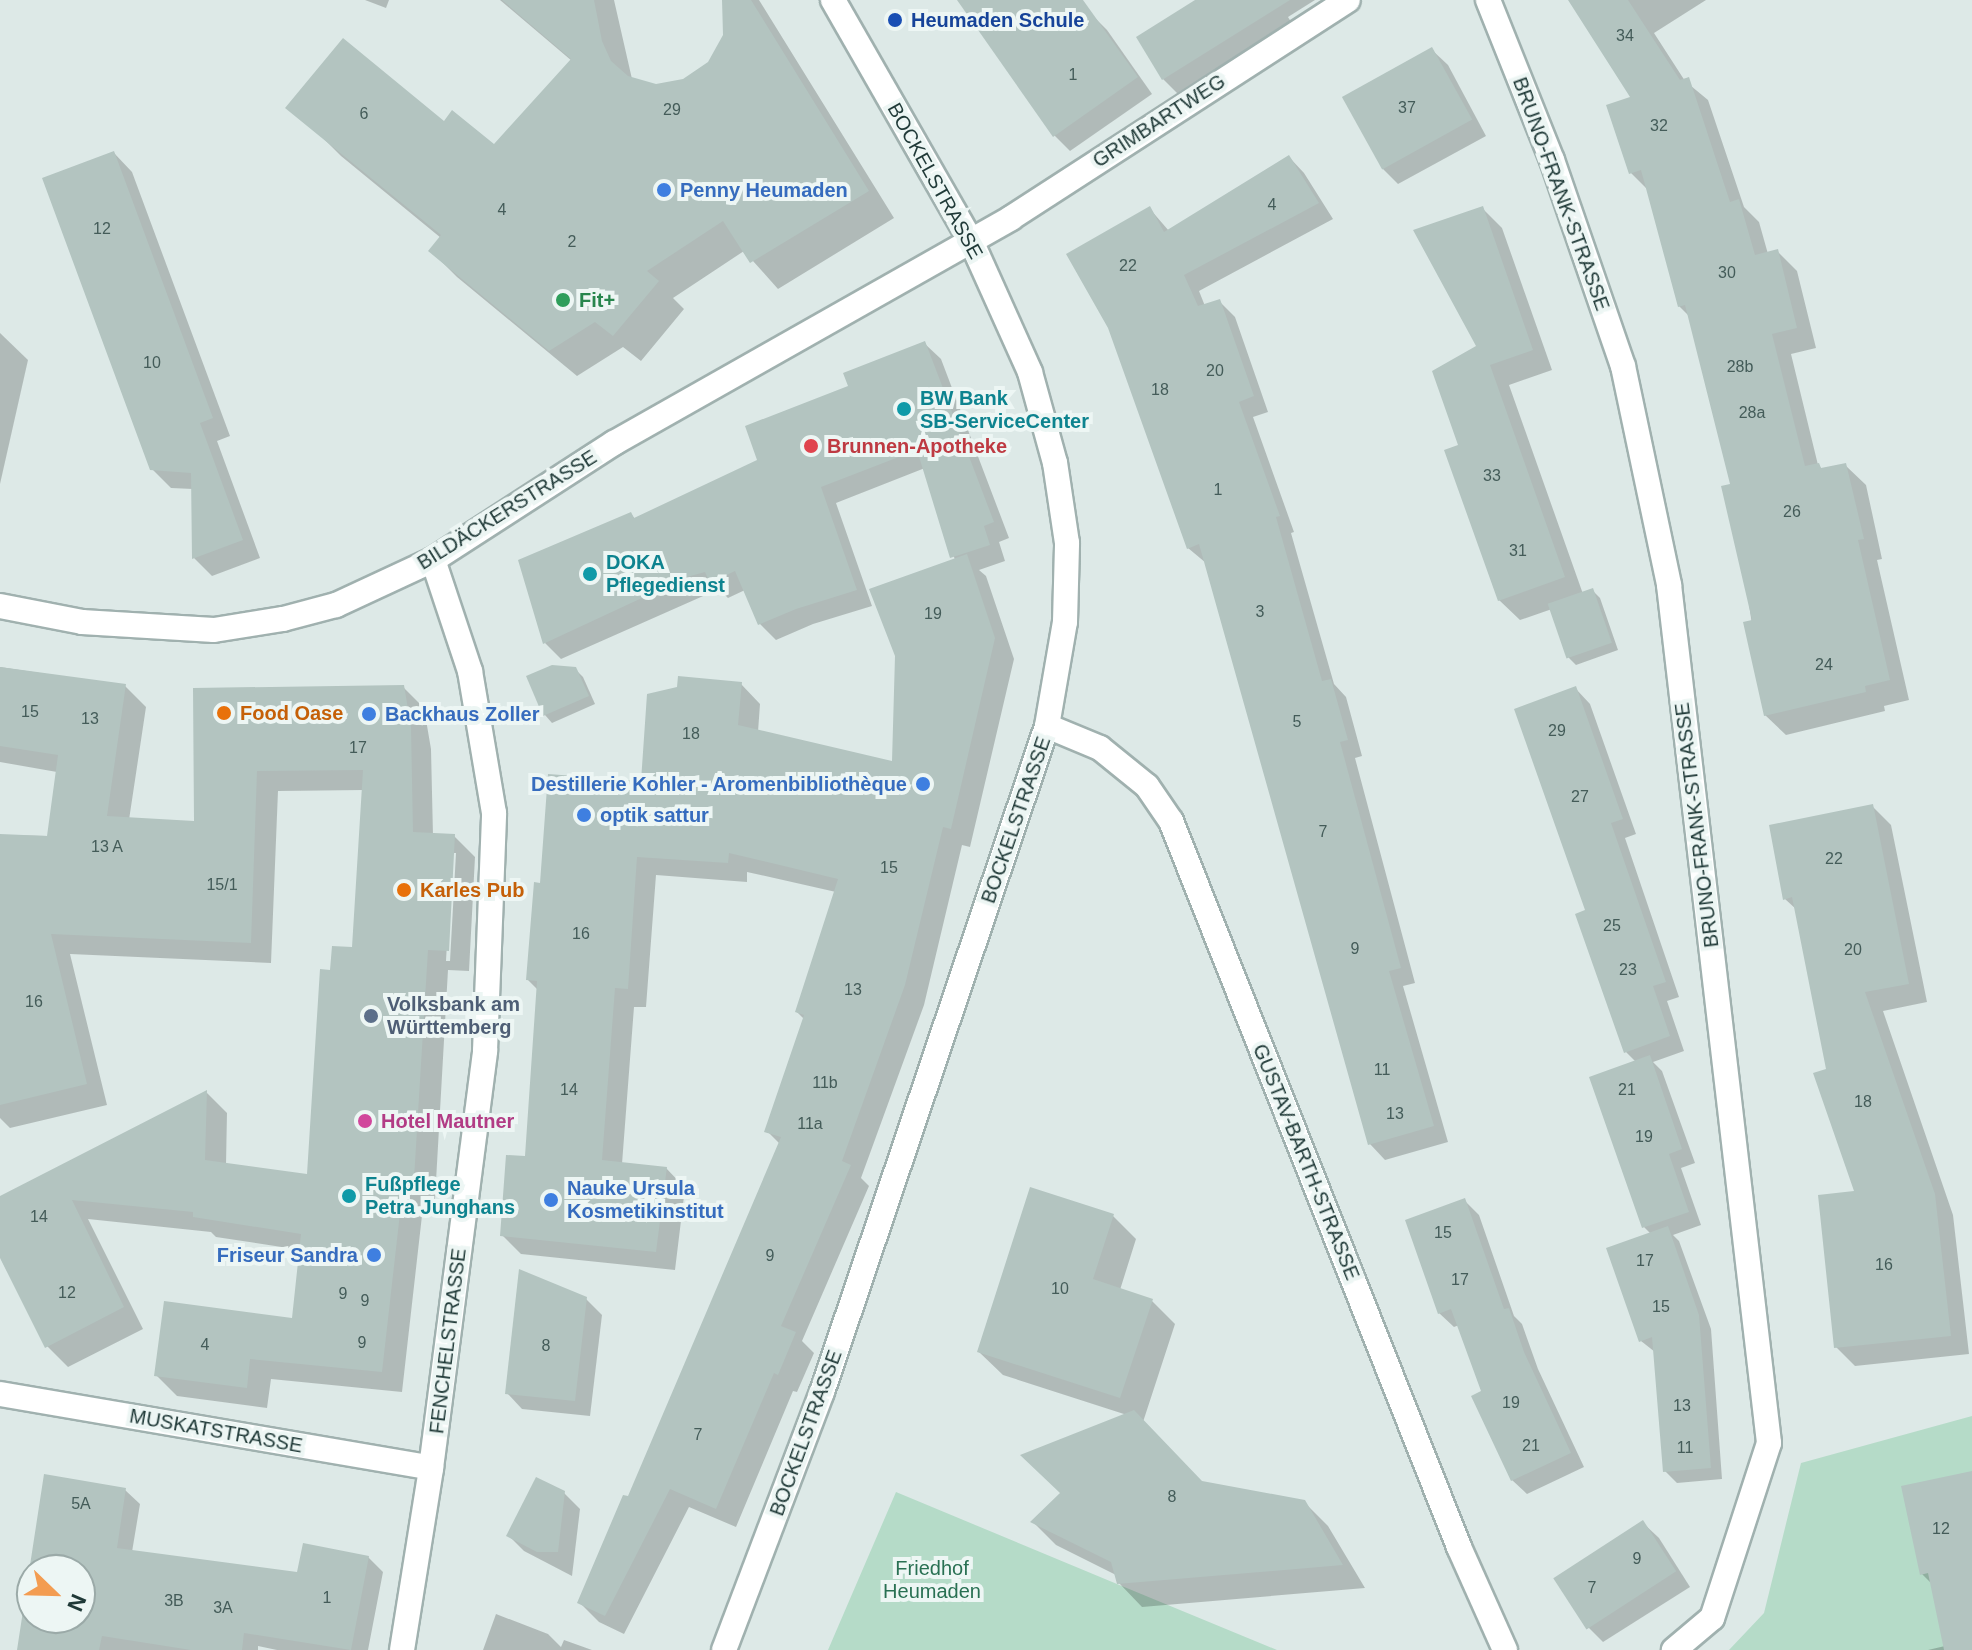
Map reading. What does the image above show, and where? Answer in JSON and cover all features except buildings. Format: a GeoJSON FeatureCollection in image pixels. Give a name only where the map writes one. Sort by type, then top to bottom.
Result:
{"type":"FeatureCollection","features":[{"type":"Feature","properties":{"kind":"street","name":"BOCKELSTRASSE"},"geometry":{"type":"LineString","coordinates":[[724,1650],[822,1392],[1047,726],[1065,622],[1067,559],[1055,463],[1030,372],[971,241],[833,0]]}},
{"type":"Feature","properties":{"kind":"street","name":"GRIMBARTWEG"},"geometry":{"type":"LineString","coordinates":[[971,241],[1348,0]]}},
{"type":"Feature","properties":{"kind":"street","name":"BRUNO-FRANK-STRASSE"},"geometry":{"type":"LineString","coordinates":[[1488,0],[1552,160],[1623,366],[1669,585],[1769,1443],[1712,1618],[1674,1650]]}},
{"type":"Feature","properties":{"kind":"street","name":"BILDÄCKERSTRASSE"},"geometry":{"type":"LineString","coordinates":[[0,606],[82,622],[214,630],[336,605],[433,560],[614,443],[971,241]]}},
{"type":"Feature","properties":{"kind":"street","name":"FENCHELSTRASSE"},"geometry":{"type":"LineString","coordinates":[[402,1650],[431,1468],[485,1051],[494,813],[470,671],[433,560]]}},
{"type":"Feature","properties":{"kind":"street","name":"GUSTAV-BARTH-STRASSE"},"geometry":{"type":"LineString","coordinates":[[1047,726],[1100,748],[1147,786],[1171,821],[1453,1532],[1505,1650]]}},
{"type":"Feature","properties":{"kind":"street","name":"MUSKATSTRASSE"},"geometry":{"type":"LineString","coordinates":[[0,1394],[431,1468]]}},
{"type":"Feature","properties":{"kind":"green space"},"geometry":{"type":"Polygon","coordinates":[[[1972,1416],[1972,1650],[1729,1650],[1764,1613],[1801,1463],[1972,1416]]]}},
{"type":"Feature","properties":{"kind":"green space","name":"Friedhof Heumaden"},"geometry":{"type":"Polygon","coordinates":[[[896,1492],[1117,1584],[1277,1650],[828,1650],[896,1492]]]}},
{"type":"Feature","properties":{"kind":"place","name":"Heumaden Schule"},"geometry":{"type":"Point","coordinates":[895,20]}},
{"type":"Feature","properties":{"kind":"place","name":"Penny Heumaden"},"geometry":{"type":"Point","coordinates":[664,190]}},
{"type":"Feature","properties":{"kind":"place","name":"Fit+"},"geometry":{"type":"Point","coordinates":[563,300]}},
{"type":"Feature","properties":{"kind":"place","name":"BW Bank SB-ServiceCenter"},"geometry":{"type":"Point","coordinates":[904,409]}},
{"type":"Feature","properties":{"kind":"place","name":"Brunnen-Apotheke"},"geometry":{"type":"Point","coordinates":[811,446]}},
{"type":"Feature","properties":{"kind":"place","name":"DOKA Pflegedienst"},"geometry":{"type":"Point","coordinates":[590,574]}},
{"type":"Feature","properties":{"kind":"place","name":"Food Oase"},"geometry":{"type":"Point","coordinates":[224,713]}},
{"type":"Feature","properties":{"kind":"place","name":"Backhaus Zoller"},"geometry":{"type":"Point","coordinates":[369,714]}},
{"type":"Feature","properties":{"kind":"place","name":"Destillerie Kohler - Aromenbibliothèque"},"geometry":{"type":"Point","coordinates":[923,784]}},
{"type":"Feature","properties":{"kind":"place","name":"optik sattur"},"geometry":{"type":"Point","coordinates":[584,815]}},
{"type":"Feature","properties":{"kind":"place","name":"Karles Pub"},"geometry":{"type":"Point","coordinates":[404,890]}},
{"type":"Feature","properties":{"kind":"place","name":"Volksbank am Württemberg"},"geometry":{"type":"Point","coordinates":[371,1016]}},
{"type":"Feature","properties":{"kind":"place","name":"Hotel Mautner"},"geometry":{"type":"Point","coordinates":[365,1121]}},
{"type":"Feature","properties":{"kind":"place","name":"Fußpflege Petra Junghans"},"geometry":{"type":"Point","coordinates":[349,1196]}},
{"type":"Feature","properties":{"kind":"place","name":"Nauke Ursula Kosmetikinstitut"},"geometry":{"type":"Point","coordinates":[551,1200]}},
{"type":"Feature","properties":{"kind":"place","name":"Friseur Sandra"},"geometry":{"type":"Point","coordinates":[374,1255]}}]}
